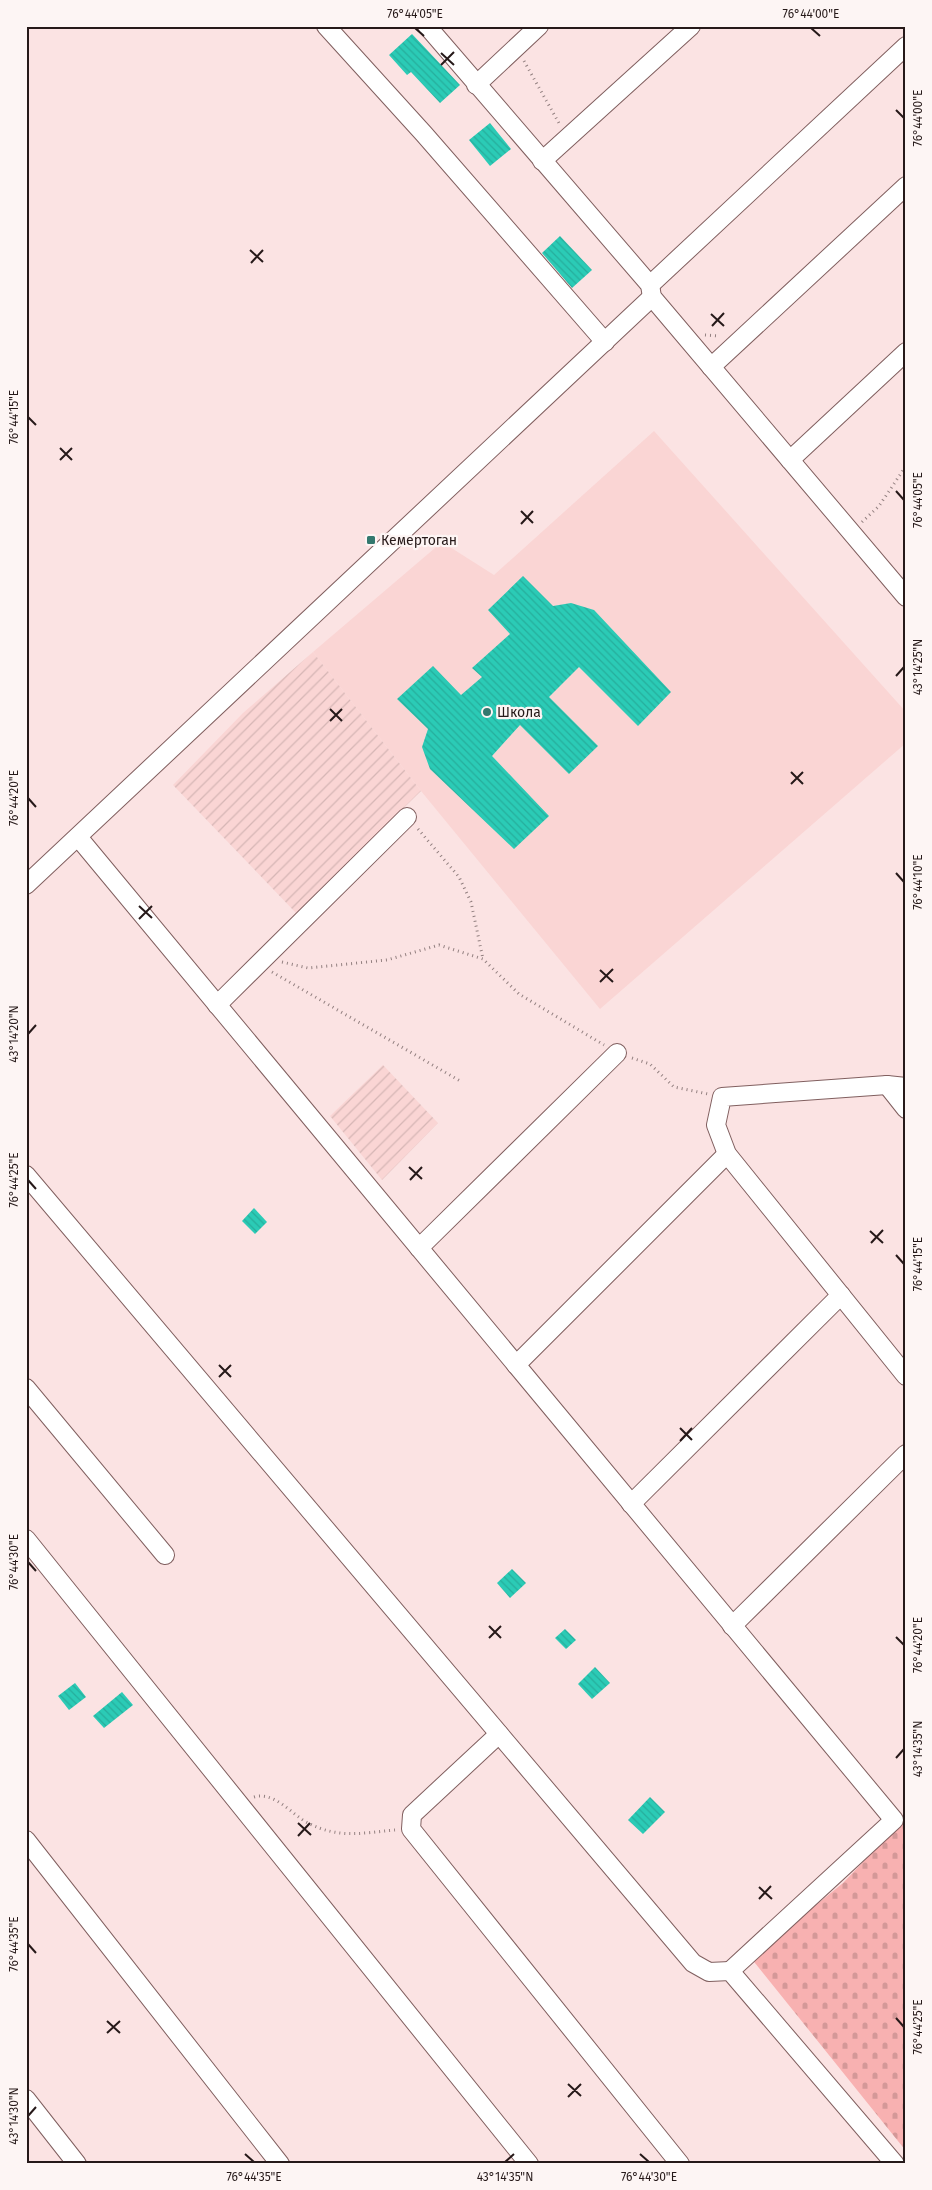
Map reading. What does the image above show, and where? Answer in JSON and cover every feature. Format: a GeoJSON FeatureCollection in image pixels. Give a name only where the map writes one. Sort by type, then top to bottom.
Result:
{"type":"FeatureCollection","features":[{"type":"Feature","properties":{"kind":"street"},"geometry":{"type":"LineString","coordinates":[[326,26],[424,134],[605,342]]}},
{"type":"Feature","properties":{"kind":"street"},"geometry":{"type":"LineString","coordinates":[[427,26],[651,291],[682,333],[906,597]]}},
{"type":"Feature","properties":{"kind":"street"},"geometry":{"type":"LineString","coordinates":[[476,84],[539,26]]}},
{"type":"Feature","properties":{"kind":"street"},"geometry":{"type":"LineString","coordinates":[[542,161],[691,26]]}},
{"type":"Feature","properties":{"kind":"street"},"geometry":{"type":"LineString","coordinates":[[26,885],[605,342],[651,291],[906,46]]}},
{"type":"Feature","properties":{"kind":"street"},"geometry":{"type":"LineString","coordinates":[[711,367],[906,186]]}},
{"type":"Feature","properties":{"kind":"street"},"geometry":{"type":"LineString","coordinates":[[790,460],[906,352]]}},
{"type":"Feature","properties":{"kind":"street"},"geometry":{"type":"LineString","coordinates":[[217,1005],[407,817]]}},
{"type":"Feature","properties":{"kind":"street"},"geometry":{"type":"LineString","coordinates":[[26,1175],[693,1963],[708,1972],[730,1971],[894,1820],[78,837]]}},
{"type":"Feature","properties":{"kind":"street"},"geometry":{"type":"LineString","coordinates":[[418,1248],[617,1053]]}},
{"type":"Feature","properties":{"kind":"street"},"geometry":{"type":"LineString","coordinates":[[888,1086],[906,1109]]}},
{"type":"Feature","properties":{"kind":"street"},"geometry":{"type":"LineString","coordinates":[[906,1087],[888,1086],[722,1097],[716,1125],[727,1154],[906,1376]]}},
{"type":"Feature","properties":{"kind":"street"},"geometry":{"type":"LineString","coordinates":[[516,1365],[727,1154]]}},
{"type":"Feature","properties":{"kind":"street"},"geometry":{"type":"LineString","coordinates":[[631,1504],[841,1296]]}},
{"type":"Feature","properties":{"kind":"street"},"geometry":{"type":"LineString","coordinates":[[26,1388],[164,1554]]}},
{"type":"Feature","properties":{"kind":"street"},"geometry":{"type":"LineString","coordinates":[[732,1626],[906,1454]]}},
{"type":"Feature","properties":{"kind":"street"},"geometry":{"type":"LineString","coordinates":[[26,1539],[529,2164]]}},
{"type":"Feature","properties":{"kind":"street"},"geometry":{"type":"LineString","coordinates":[[499,1734],[412,1815],[411,1829],[680,2164]]}},
{"type":"Feature","properties":{"kind":"street"},"geometry":{"type":"LineString","coordinates":[[26,1840],[280,2164]]}},
{"type":"Feature","properties":{"kind":"street"},"geometry":{"type":"LineString","coordinates":[[730,1971],[895,2164]]}},
{"type":"Feature","properties":{"kind":"street"},"geometry":{"type":"LineString","coordinates":[[26,2099],[77,2164]]}},
{"type":"Feature","properties":{"kind":"path"},"geometry":{"type":"LineString","coordinates":[[516,48],[568,138]]}},
{"type":"Feature","properties":{"kind":"path"},"geometry":{"type":"LineString","coordinates":[[682,333],[743,338]]}},
{"type":"Feature","properties":{"kind":"path"},"geometry":{"type":"LineString","coordinates":[[850,532],[879,506],[906,466]]}},
{"type":"Feature","properties":{"kind":"path"},"geometry":{"type":"LineString","coordinates":[[407,817],[459,877],[471,902],[483,959]]}},
{"type":"Feature","properties":{"kind":"path"},"geometry":{"type":"LineString","coordinates":[[261,961],[308,968],[387,960],[439,944],[483,959],[519,994],[617,1053],[650,1064],[674,1087],[722,1097]]}},
{"type":"Feature","properties":{"kind":"path"},"geometry":{"type":"LineString","coordinates":[[261,961],[462,1082]]}},
{"type":"Feature","properties":{"kind":"path"},"geometry":{"type":"LineString","coordinates":[[238,1802],[258,1796],[276,1800],[308,1823],[339,1834],[411,1829]]}},
{"type":"Feature","properties":{"kind":"shaded area"},"geometry":{"type":"Polygon","coordinates":[[[654,431],[906,712],[906,743],[600,1009],[421,791],[313,652],[442,542],[494,575],[654,431]]]}},
{"type":"Feature","properties":{"kind":"shaded area"},"geometry":{"type":"Polygon","coordinates":[[[313,652],[421,791],[296,913],[173,785],[243,713],[313,652]]]}},
{"type":"Feature","properties":{"kind":"shaded area"},"geometry":{"type":"Polygon","coordinates":[[[383,1065],[438,1123],[382,1180],[330,1116],[383,1065]]]}},
{"type":"Feature","properties":{"kind":"green space"},"geometry":{"type":"Polygon","coordinates":[[[906,1817],[906,2151],[751,1958],[843,1883],[906,1817]]]}},
{"type":"Feature","properties":{"kind":"building"},"geometry":{"type":"Polygon","coordinates":[[[412,34],[460,85],[440,103],[411,72],[407,75],[389,55],[412,34]]]}},
{"type":"Feature","properties":{"kind":"building"},"geometry":{"type":"Polygon","coordinates":[[[490,123],[511,149],[490,166],[469,140],[490,123]]]}},
{"type":"Feature","properties":{"kind":"building"},"geometry":{"type":"Polygon","coordinates":[[[560,236],[592,270],[572,288],[542,253],[560,236]]]}},
{"type":"Feature","properties":{"kind":"building","name":"Школа"},"geometry":{"type":"Polygon","coordinates":[[[523,576],[553,606],[571,603],[594,610],[671,692],[638,726],[579,667],[549,697],[598,746],[569,774],[520,725],[492,756],[549,816],[514,849],[430,769],[422,747],[428,729],[397,699],[433,666],[461,695],[482,677],[472,668],[510,634],[488,610],[523,576]]]}},
{"type":"Feature","properties":{"kind":"building"},"geometry":{"type":"Polygon","coordinates":[[[254,1208],[267,1222],[255,1234],[242,1221],[254,1208]]]}},
{"type":"Feature","properties":{"kind":"building"},"geometry":{"type":"Polygon","coordinates":[[[512,1569],[526,1583],[510,1598],[497,1583],[512,1569]]]}},
{"type":"Feature","properties":{"kind":"building"},"geometry":{"type":"Polygon","coordinates":[[[565,1629],[576,1640],[566,1649],[555,1638],[565,1629]]]}},
{"type":"Feature","properties":{"kind":"building"},"geometry":{"type":"Polygon","coordinates":[[[595,1667],[610,1683],[592,1699],[578,1684],[595,1667]]]}},
{"type":"Feature","properties":{"kind":"building"},"geometry":{"type":"Polygon","coordinates":[[[75,1683],[86,1697],[69,1710],[58,1696],[75,1683]]]}},
{"type":"Feature","properties":{"kind":"building"},"geometry":{"type":"Polygon","coordinates":[[[122,1692],[133,1705],[104,1728],[93,1716],[122,1692]]]}},
{"type":"Feature","properties":{"kind":"building"},"geometry":{"type":"Polygon","coordinates":[[[650,1797],[665,1812],[643,1834],[628,1820],[650,1797]]]}},
{"type":"Feature","properties":{"kind":"place","name":"Кемертоган"},"geometry":{"type":"Point","coordinates":[371,540]}},
{"type":"Feature","properties":{"kind":"place","name":"Школа"},"geometry":{"type":"Point","coordinates":[487,712]}}]}
